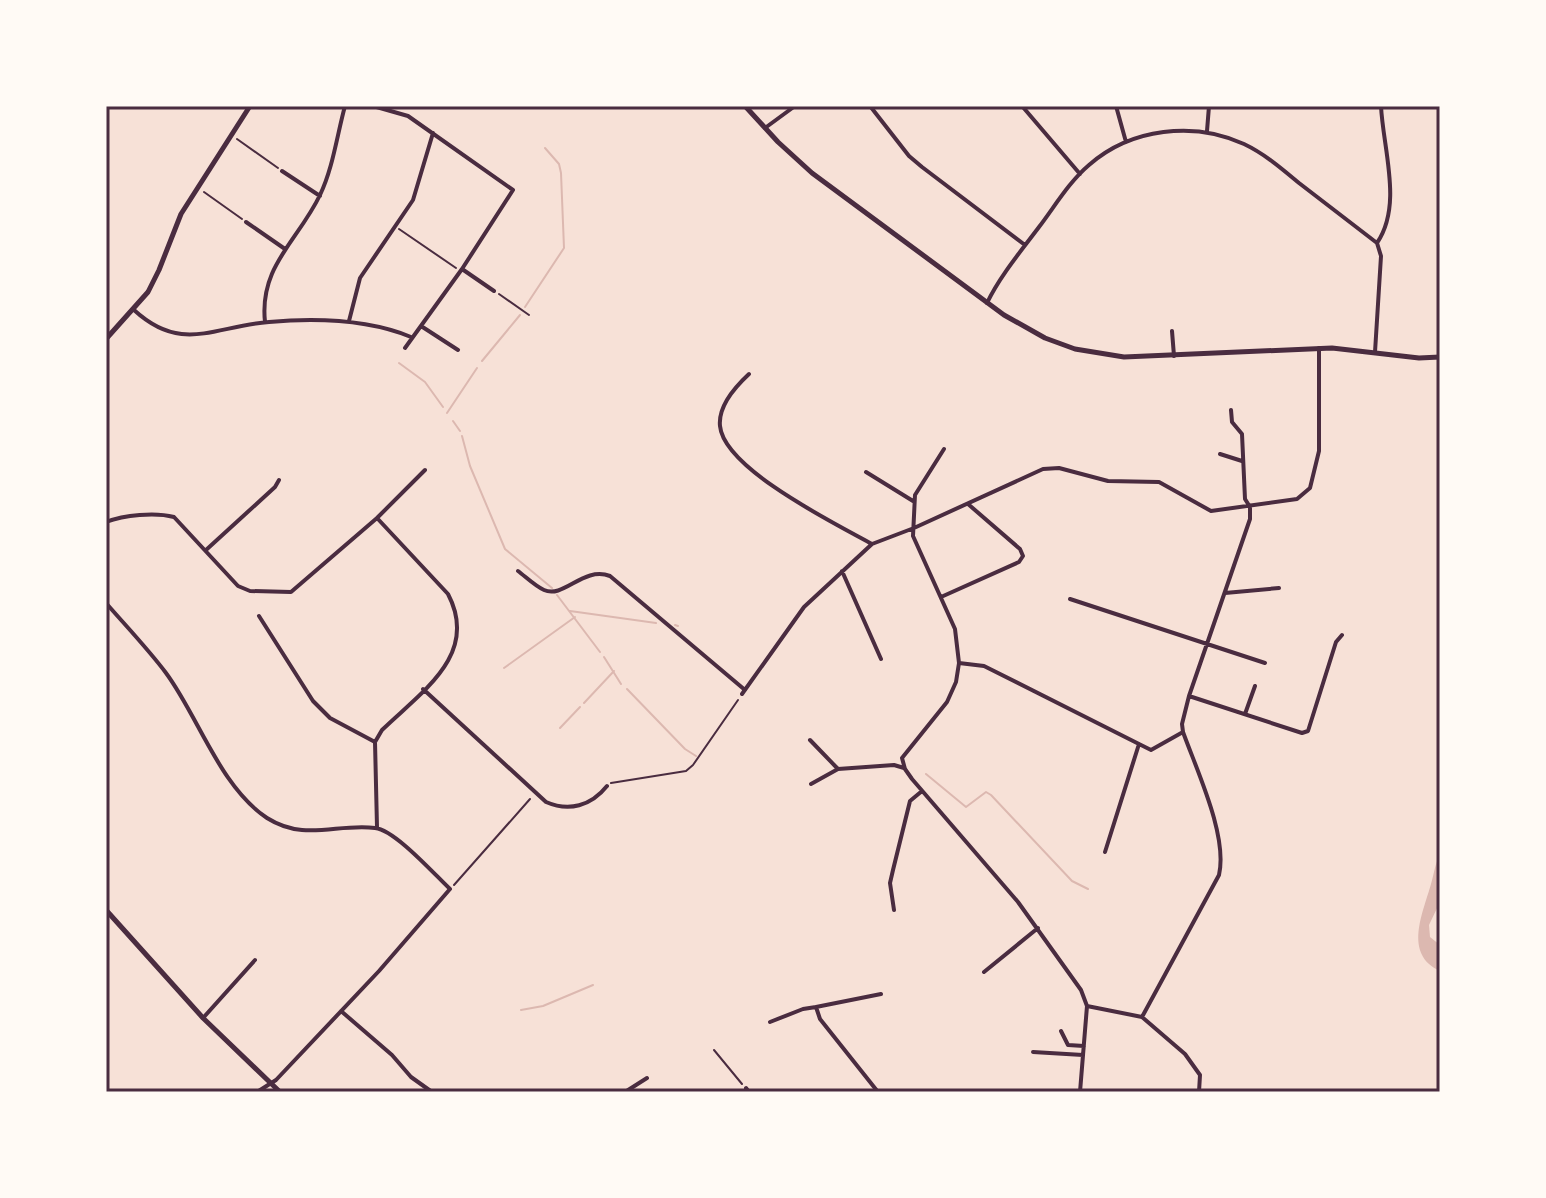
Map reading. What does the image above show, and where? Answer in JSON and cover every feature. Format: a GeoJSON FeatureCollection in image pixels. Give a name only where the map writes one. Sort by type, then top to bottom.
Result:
{"type":"FeatureCollection","features":[{"type":"Feature","properties":{"kind":"street"},"geometry":{"type":"LineString","coordinates":[[106,339],[134,310],[159,270],[181,214],[250,106]]}},
{"type":"Feature","properties":{"kind":"street"},"geometry":{"type":"LineString","coordinates":[[265,322],[268,279],[320,196],[345,106]]}},
{"type":"Feature","properties":{"kind":"street"},"geometry":{"type":"LineString","coordinates":[[373,106],[408,116],[513,190],[462,269],[405,348]]}},
{"type":"Feature","properties":{"kind":"street"},"geometry":{"type":"LineString","coordinates":[[745,106],[812,173],[987,303],[1045,338],[1075,349],[1124,357],[1319,348],[1419,358],[1440,357]]}},
{"type":"Feature","properties":{"kind":"street"},"geometry":{"type":"LineString","coordinates":[[765,128],[795,106]]}},
{"type":"Feature","properties":{"kind":"street"},"geometry":{"type":"LineString","coordinates":[[870,106],[915,161],[1025,245]]}},
{"type":"Feature","properties":{"kind":"street"},"geometry":{"type":"LineString","coordinates":[[1022,106],[1080,174]]}},
{"type":"Feature","properties":{"kind":"street"},"geometry":{"type":"LineString","coordinates":[[1116,106],[1126,142]]}},
{"type":"Feature","properties":{"kind":"street"},"geometry":{"type":"LineString","coordinates":[[1207,132],[1209,106]]}},
{"type":"Feature","properties":{"kind":"street"},"geometry":{"type":"LineString","coordinates":[[1377,243],[1388,222],[1390,190],[1381,106]]}},
{"type":"Feature","properties":{"kind":"street"},"geometry":{"type":"LineString","coordinates":[[349,321],[360,278],[413,200],[433,132]]}},
{"type":"Feature","properties":{"kind":"street"},"geometry":{"type":"LineString","coordinates":[[987,303],[1025,245],[1089,165],[1126,142],[1159,132],[1207,132],[1243,143],[1270,160],[1377,243],[1381,256],[1375,352]]}},
{"type":"Feature","properties":{"kind":"street"},"geometry":{"type":"LineString","coordinates":[[282,171],[320,196]]}},
{"type":"Feature","properties":{"kind":"street"},"geometry":{"type":"LineString","coordinates":[[246,222],[285,249]]}},
{"type":"Feature","properties":{"kind":"street"},"geometry":{"type":"LineString","coordinates":[[462,269],[494,291]]}},
{"type":"Feature","properties":{"kind":"street"},"geometry":{"type":"LineString","coordinates":[[134,310],[160,329],[178,335],[199,336],[265,322],[313,319],[349,321],[411,337]]}},
{"type":"Feature","properties":{"kind":"street"},"geometry":{"type":"LineString","coordinates":[[421,326],[458,350]]}},
{"type":"Feature","properties":{"kind":"street"},"geometry":{"type":"LineString","coordinates":[[1172,331],[1174,356]]}},
{"type":"Feature","properties":{"kind":"street"},"geometry":{"type":"LineString","coordinates":[[518,571],[549,592],[591,574],[600,572],[610,576],[743,692],[804,607],[872,544],[1051,467],[1108,481],[1159,482],[1211,511],[1297,499],[1310,488],[1315,472],[1320,436],[1319,348]]}},
{"type":"Feature","properties":{"kind":"street"},"geometry":{"type":"LineString","coordinates":[[749,374],[728,399],[722,413],[721,431],[730,451],[738,460],[805,507],[872,544]]}},
{"type":"Feature","properties":{"kind":"street"},"geometry":{"type":"LineString","coordinates":[[1142,1017],[1219,875],[1222,859],[1220,840],[1182,724],[1250,519],[1250,507],[1245,499],[1242,434],[1232,422],[1231,410]]}},
{"type":"Feature","properties":{"kind":"street"},"geometry":{"type":"LineString","coordinates":[[944,449],[913,501],[913,536],[955,629],[959,663],[956,682],[947,702],[902,758],[905,769],[1038,928],[1081,990],[1087,1006],[1080,1092]]}},
{"type":"Feature","properties":{"kind":"street"},"geometry":{"type":"LineString","coordinates":[[1220,454],[1242,461]]}},
{"type":"Feature","properties":{"kind":"street"},"geometry":{"type":"LineString","coordinates":[[106,522],[121,518],[168,516],[179,521],[238,586],[245,590],[291,592],[377,518],[425,470]]}},
{"type":"Feature","properties":{"kind":"street"},"geometry":{"type":"LineString","coordinates":[[866,472],[913,501]]}},
{"type":"Feature","properties":{"kind":"street"},"geometry":{"type":"LineString","coordinates":[[206,550],[279,480]]}},
{"type":"Feature","properties":{"kind":"street"},"geometry":{"type":"LineString","coordinates":[[941,597],[1019,562],[1023,556],[1020,549],[968,504]]}},
{"type":"Feature","properties":{"kind":"street"},"geometry":{"type":"LineString","coordinates":[[377,518],[448,594],[455,607],[459,632],[445,668],[382,730],[375,742],[377,827]]}},
{"type":"Feature","properties":{"kind":"street"},"geometry":{"type":"LineString","coordinates":[[842,571],[881,659]]}},
{"type":"Feature","properties":{"kind":"street"},"geometry":{"type":"LineString","coordinates":[[1225,593],[1279,588]]}},
{"type":"Feature","properties":{"kind":"street"},"geometry":{"type":"LineString","coordinates":[[1070,599],[1265,663]]}},
{"type":"Feature","properties":{"kind":"street"},"geometry":{"type":"LineString","coordinates":[[106,603],[167,674],[231,781],[263,815],[287,827],[304,830],[377,827],[393,837],[450,889],[276,1080],[257,1092]]}},
{"type":"Feature","properties":{"kind":"street"},"geometry":{"type":"LineString","coordinates":[[259,616],[313,701],[330,718],[375,742]]}},
{"type":"Feature","properties":{"kind":"street"},"geometry":{"type":"LineString","coordinates":[[1189,696],[1302,733],[1308,731],[1336,642],[1342,635]]}},
{"type":"Feature","properties":{"kind":"street"},"geometry":{"type":"LineString","coordinates":[[959,663],[984,666],[1151,750],[1183,732]]}},
{"type":"Feature","properties":{"kind":"street"},"geometry":{"type":"LineString","coordinates":[[1245,714],[1255,686]]}},
{"type":"Feature","properties":{"kind":"street"},"geometry":{"type":"LineString","coordinates":[[423,689],[535,797],[553,805],[576,806],[596,797],[607,786]]}},
{"type":"Feature","properties":{"kind":"street"},"geometry":{"type":"LineString","coordinates":[[810,740],[838,769]]}},
{"type":"Feature","properties":{"kind":"street"},"geometry":{"type":"LineString","coordinates":[[1105,852],[1139,744]]}},
{"type":"Feature","properties":{"kind":"street"},"geometry":{"type":"LineString","coordinates":[[811,784],[838,769],[894,765],[905,769]]}},
{"type":"Feature","properties":{"kind":"street"},"geometry":{"type":"LineString","coordinates":[[894,910],[890,883],[893,870],[910,801],[922,791]]}},
{"type":"Feature","properties":{"kind":"street"},"geometry":{"type":"LineString","coordinates":[[106,910],[203,1018],[280,1092]]}},
{"type":"Feature","properties":{"kind":"street"},"geometry":{"type":"LineString","coordinates":[[984,972],[1038,928]]}},
{"type":"Feature","properties":{"kind":"street"},"geometry":{"type":"LineString","coordinates":[[203,1018],[255,960]]}},
{"type":"Feature","properties":{"kind":"street"},"geometry":{"type":"LineString","coordinates":[[770,1022],[803,1009],[881,994]]}},
{"type":"Feature","properties":{"kind":"street"},"geometry":{"type":"LineString","coordinates":[[1087,1006],[1142,1017],[1185,1054],[1200,1075],[1199,1092]]}},
{"type":"Feature","properties":{"kind":"street"},"geometry":{"type":"LineString","coordinates":[[816,1007],[820,1019],[878,1092]]}},
{"type":"Feature","properties":{"kind":"street"},"geometry":{"type":"LineString","coordinates":[[341,1011],[392,1055],[411,1077],[432,1092]]}},
{"type":"Feature","properties":{"kind":"street"},"geometry":{"type":"LineString","coordinates":[[1061,1031],[1068,1045],[1084,1046]]}},
{"type":"Feature","properties":{"kind":"street"},"geometry":{"type":"LineString","coordinates":[[1033,1052],[1083,1055]]}},
{"type":"Feature","properties":{"kind":"street"},"geometry":{"type":"LineString","coordinates":[[625,1092],[647,1078]]}},
{"type":"Feature","properties":{"kind":"path"},"geometry":{"type":"LineString","coordinates":[[230,135],[282,171]]}},
{"type":"Feature","properties":{"kind":"path"},"geometry":{"type":"LineString","coordinates":[[204,192],[246,222]]}},
{"type":"Feature","properties":{"kind":"path"},"geometry":{"type":"LineString","coordinates":[[395,227],[462,269]]}},
{"type":"Feature","properties":{"kind":"path"},"geometry":{"type":"LineString","coordinates":[[494,291],[529,315]]}},
{"type":"Feature","properties":{"kind":"path"},"geometry":{"type":"LineString","coordinates":[[607,786],[617,780],[686,771],[743,692]]}},
{"type":"Feature","properties":{"kind":"path"},"geometry":{"type":"LineString","coordinates":[[450,889],[535,797]]}},
{"type":"Feature","properties":{"kind":"path"},"geometry":{"type":"LineString","coordinates":[[714,1050],[747,1090]]}},
{"type":"Feature","properties":{"kind":"shaded area"},"geometry":{"type":"Polygon","coordinates":[[[1440,854],[1440,902],[1429,925],[1430,937],[1440,945],[1440,971],[1429,964],[1422,954],[1419,932],[1440,854]]]}},
{"type":"Feature","properties":{"kind":"waterway"},"geometry":{"type":"LineString","coordinates":[[525,307],[564,248],[561,173],[559,164],[545,148]]}},
{"type":"Feature","properties":{"kind":"waterway"},"geometry":{"type":"LineString","coordinates":[[482,361],[520,315]]}},
{"type":"Feature","properties":{"kind":"waterway"},"geometry":{"type":"LineString","coordinates":[[399,363],[425,382],[443,407]]}},
{"type":"Feature","properties":{"kind":"waterway"},"geometry":{"type":"LineString","coordinates":[[447,413],[477,368]]}},
{"type":"Feature","properties":{"kind":"waterway"},"geometry":{"type":"LineString","coordinates":[[453,421],[460,431]]}},
{"type":"Feature","properties":{"kind":"waterway"},"geometry":{"type":"LineString","coordinates":[[462,436],[470,466],[505,549],[552,588]]}},
{"type":"Feature","properties":{"kind":"waterway"},"geometry":{"type":"LineString","coordinates":[[557,595],[600,652]]}},
{"type":"Feature","properties":{"kind":"waterway"},"geometry":{"type":"LineString","coordinates":[[570,611],[656,623]]}},
{"type":"Feature","properties":{"kind":"waterway"},"geometry":{"type":"LineString","coordinates":[[504,668],[575,617]]}},
{"type":"Feature","properties":{"kind":"waterway"},"geometry":{"type":"LineString","coordinates":[[604,657],[621,684]]}},
{"type":"Feature","properties":{"kind":"waterway"},"geometry":{"type":"LineString","coordinates":[[584,703],[614,671]]}},
{"type":"Feature","properties":{"kind":"waterway"},"geometry":{"type":"LineString","coordinates":[[627,689],[685,749],[696,756]]}},
{"type":"Feature","properties":{"kind":"waterway"},"geometry":{"type":"LineString","coordinates":[[560,728],[580,707]]}},
{"type":"Feature","properties":{"kind":"waterway"},"geometry":{"type":"LineString","coordinates":[[926,774],[966,807],[986,792],[991,795],[1072,881],[1088,889]]}},
{"type":"Feature","properties":{"kind":"waterway"},"geometry":{"type":"LineString","coordinates":[[521,1010],[543,1006],[593,985]]}}]}
